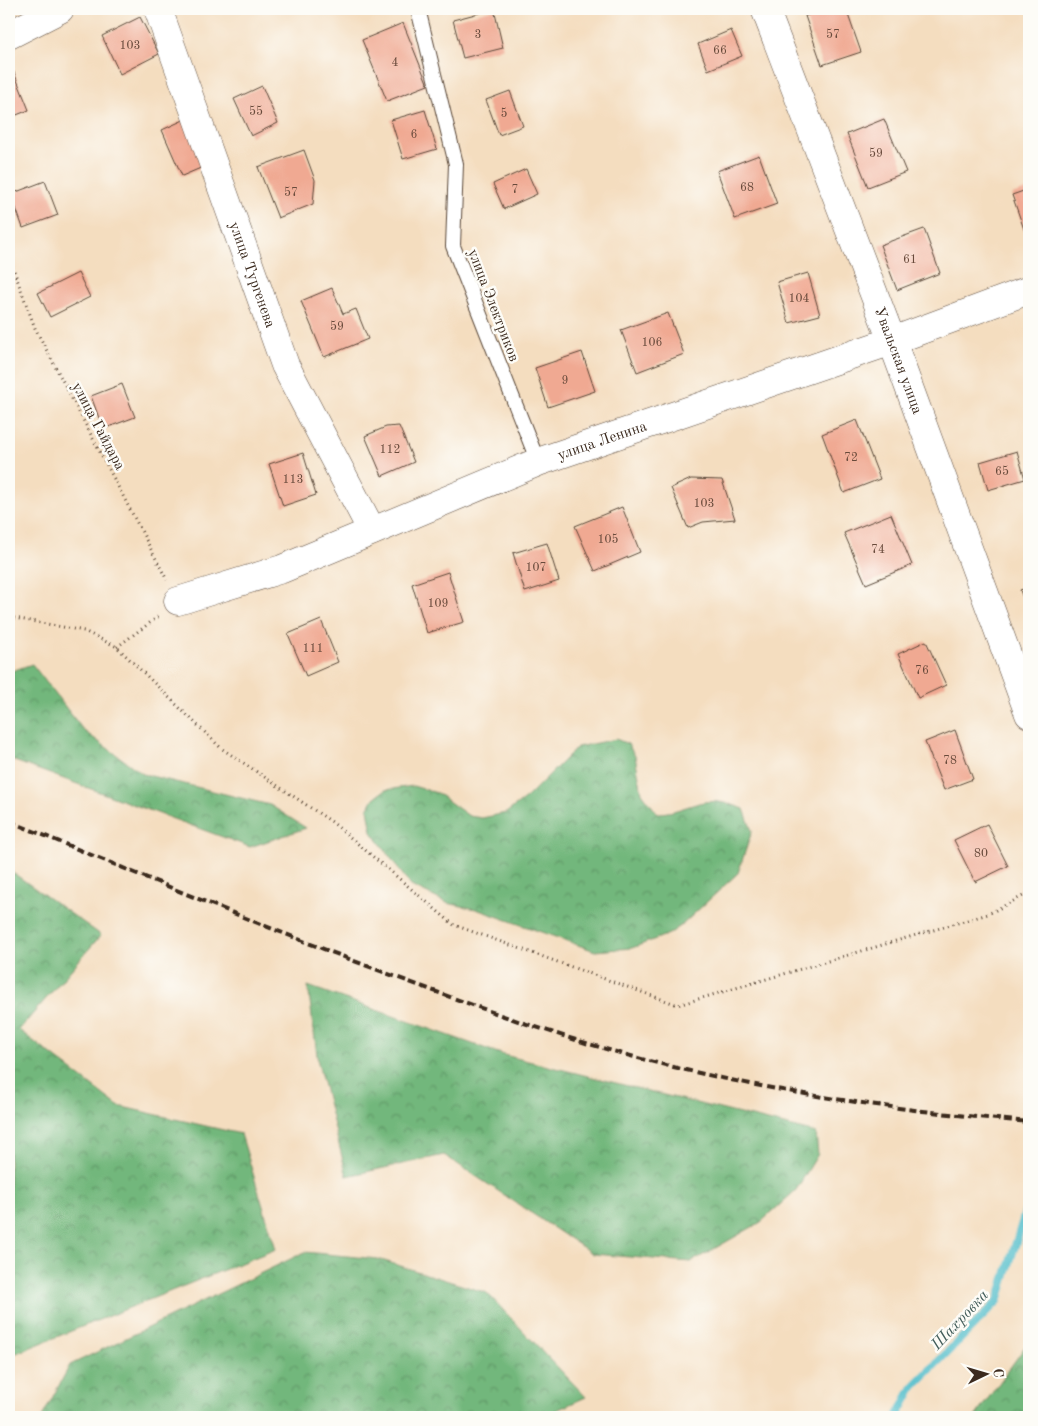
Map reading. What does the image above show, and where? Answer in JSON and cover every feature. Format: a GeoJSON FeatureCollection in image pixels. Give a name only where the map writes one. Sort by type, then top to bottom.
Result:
{"type":"FeatureCollection","features":[{"type":"Feature","properties":{"kind":"street"},"geometry":{"type":"LineString","coordinates":[[9,35],[60,9]]}},
{"type":"Feature","properties":{"kind":"street","name":"улица Тургенева"},"geometry":{"type":"LineString","coordinates":[[158,9],[285,365],[372,531]]}},
{"type":"Feature","properties":{"kind":"street","name":"Увальская улица"},"geometry":{"type":"LineString","coordinates":[[764,9],[892,341],[1029,714]]}},
{"type":"Feature","properties":{"kind":"street","name":"улица Ленина"},"geometry":{"type":"LineString","coordinates":[[178,601],[282,569],[538,462],[892,341],[1029,290]]}},
{"type":"Feature","properties":{"kind":"lane","name":"улица Электриков"},"geometry":{"type":"LineString","coordinates":[[418,9],[456,164],[453,246],[538,462]]}},
{"type":"Feature","properties":{"kind":"path","name":"улица Гайдара"},"geometry":{"type":"LineString","coordinates":[[9,257],[35,328],[178,601]]}},
{"type":"Feature","properties":{"kind":"path"},"geometry":{"type":"LineString","coordinates":[[118,647],[178,601]]}},
{"type":"Feature","properties":{"kind":"path"},"geometry":{"type":"LineString","coordinates":[[9,617],[84,631],[118,647],[221,748],[332,822],[454,925],[678,1005],[988,914],[1029,892]]}},
{"type":"Feature","properties":{"kind":"green space"},"geometry":{"type":"Polygon","coordinates":[[[32,664],[84,731],[143,774],[270,805],[306,828],[250,847],[9,759],[9,672],[32,664]]]}},
{"type":"Feature","properties":{"kind":"green space"},"geometry":{"type":"Polygon","coordinates":[[[616,739],[628,744],[635,756],[642,793],[657,813],[670,812],[704,802],[724,803],[744,809],[752,831],[738,873],[682,925],[669,934],[632,948],[595,951],[476,909],[447,903],[411,886],[372,832],[368,809],[374,798],[385,790],[413,786],[437,793],[469,816],[482,818],[506,813],[526,798],[577,747],[616,739]]]}},
{"type":"Feature","properties":{"kind":"green space"},"geometry":{"type":"Polygon","coordinates":[[[9,870],[101,935],[19,1030],[118,1106],[241,1134],[276,1249],[9,1356],[9,870]]]}},
{"type":"Feature","properties":{"kind":"green space"},"geometry":{"type":"Polygon","coordinates":[[[308,986],[504,1055],[816,1133],[818,1154],[796,1190],[761,1222],[691,1262],[593,1254],[444,1155],[347,1176],[318,1063],[308,986]]]}},
{"type":"Feature","properties":{"kind":"green space"},"geometry":{"type":"Polygon","coordinates":[[[305,1252],[378,1259],[487,1293],[586,1397],[541,1417],[42,1417],[70,1365],[305,1252]]]}},
{"type":"Feature","properties":{"kind":"green space"},"geometry":{"type":"Polygon","coordinates":[[[1029,1341],[1029,1417],[975,1417],[1029,1341]]]}},
{"type":"Feature","properties":{"kind":"building"},"geometry":{"type":"Polygon","coordinates":[[[494,9],[503,48],[463,58],[453,20],[494,9]]]}},
{"type":"Feature","properties":{"kind":"building"},"geometry":{"type":"Polygon","coordinates":[[[826,9],[846,9],[861,52],[822,65],[805,16],[826,9]]]}},
{"type":"Feature","properties":{"kind":"building"},"geometry":{"type":"Polygon","coordinates":[[[140,17],[159,54],[120,74],[102,36],[140,17]]]}},
{"type":"Feature","properties":{"kind":"building"},"geometry":{"type":"Polygon","coordinates":[[[403,23],[428,85],[387,101],[362,40],[403,23]]]}},
{"type":"Feature","properties":{"kind":"building"},"geometry":{"type":"Polygon","coordinates":[[[731,30],[742,56],[708,70],[698,44],[731,30]]]}},
{"type":"Feature","properties":{"kind":"building"},"geometry":{"type":"Polygon","coordinates":[[[11,65],[29,110],[9,118],[9,66],[11,65]]]}},
{"type":"Feature","properties":{"kind":"building"},"geometry":{"type":"Polygon","coordinates":[[[262,86],[278,123],[251,136],[234,99],[262,86]]]}},
{"type":"Feature","properties":{"kind":"building"},"geometry":{"type":"Polygon","coordinates":[[[510,91],[523,126],[499,135],[486,100],[510,91]]]}},
{"type":"Feature","properties":{"kind":"building"},"geometry":{"type":"Polygon","coordinates":[[[425,110],[437,149],[403,159],[391,120],[425,110]]]}},
{"type":"Feature","properties":{"kind":"building"},"geometry":{"type":"Polygon","coordinates":[[[190,117],[210,164],[182,176],[162,130],[190,117]]]}},
{"type":"Feature","properties":{"kind":"building"},"geometry":{"type":"Polygon","coordinates":[[[884,119],[906,172],[868,187],[847,134],[884,119]]]}},
{"type":"Feature","properties":{"kind":"building"},"geometry":{"type":"Polygon","coordinates":[[[304,150],[315,180],[313,204],[278,218],[258,167],[304,150]]]}},
{"type":"Feature","properties":{"kind":"building"},"geometry":{"type":"Polygon","coordinates":[[[759,155],[777,204],[735,219],[717,171],[759,155]]]}},
{"type":"Feature","properties":{"kind":"building"},"geometry":{"type":"Polygon","coordinates":[[[526,169],[537,194],[504,209],[493,184],[526,169]]]}},
{"type":"Feature","properties":{"kind":"building"},"geometry":{"type":"Polygon","coordinates":[[[45,181],[58,215],[23,228],[11,194],[45,181]]]}},
{"type":"Feature","properties":{"kind":"building"},"geometry":{"type":"Polygon","coordinates":[[[1029,189],[1029,234],[1026,235],[1012,195],[1029,189]]]}},
{"type":"Feature","properties":{"kind":"building"},"geometry":{"type":"Polygon","coordinates":[[[924,229],[940,273],[897,290],[880,245],[924,229]]]}},
{"type":"Feature","properties":{"kind":"building"},"geometry":{"type":"Polygon","coordinates":[[[78,273],[90,297],[50,317],[38,293],[78,273]]]}},
{"type":"Feature","properties":{"kind":"building"},"geometry":{"type":"Polygon","coordinates":[[[808,273],[820,315],[789,323],[777,282],[808,273]]]}},
{"type":"Feature","properties":{"kind":"building"},"geometry":{"type":"Polygon","coordinates":[[[332,288],[343,314],[356,309],[368,339],[324,357],[301,301],[332,288]]]}},
{"type":"Feature","properties":{"kind":"building"},"geometry":{"type":"Polygon","coordinates":[[[668,313],[684,354],[637,372],[621,330],[668,313]]]}},
{"type":"Feature","properties":{"kind":"building"},"geometry":{"type":"Polygon","coordinates":[[[582,352],[595,391],[548,407],[535,368],[582,352]]]}},
{"type":"Feature","properties":{"kind":"building"},"geometry":{"type":"Polygon","coordinates":[[[122,384],[135,417],[103,429],[91,396],[122,384]]]}},
{"type":"Feature","properties":{"kind":"building"},"geometry":{"type":"Polygon","coordinates":[[[857,420],[880,479],[844,493],[822,434],[857,420]]]}},
{"type":"Feature","properties":{"kind":"building"},"geometry":{"type":"Polygon","coordinates":[[[399,426],[414,462],[382,476],[365,436],[386,427],[399,426]]]}},
{"type":"Feature","properties":{"kind":"building"},"geometry":{"type":"Polygon","coordinates":[[[1017,451],[1025,479],[988,490],[980,462],[1017,451]]]}},
{"type":"Feature","properties":{"kind":"building"},"geometry":{"type":"Polygon","coordinates":[[[303,453],[316,495],[283,506],[269,464],[303,453]]]}},
{"type":"Feature","properties":{"kind":"building"},"geometry":{"type":"Polygon","coordinates":[[[691,479],[722,480],[735,519],[703,522],[688,528],[671,488],[691,479]]]}},
{"type":"Feature","properties":{"kind":"building"},"geometry":{"type":"Polygon","coordinates":[[[622,507],[640,552],[595,571],[575,526],[622,507]]]}},
{"type":"Feature","properties":{"kind":"building"},"geometry":{"type":"Polygon","coordinates":[[[891,514],[912,565],[866,584],[844,533],[891,514]]]}},
{"type":"Feature","properties":{"kind":"building"},"geometry":{"type":"Polygon","coordinates":[[[547,543],[559,581],[525,592],[513,553],[547,543]]]}},
{"type":"Feature","properties":{"kind":"building"},"geometry":{"type":"Polygon","coordinates":[[[448,572],[464,622],[427,633],[412,584],[448,572]]]}},
{"type":"Feature","properties":{"kind":"building"},"geometry":{"type":"Polygon","coordinates":[[[1029,587],[1029,614],[1020,590],[1029,587]]]}},
{"type":"Feature","properties":{"kind":"building"},"geometry":{"type":"Polygon","coordinates":[[[321,620],[338,662],[306,676],[288,634],[321,620]]]}},
{"type":"Feature","properties":{"kind":"building"},"geometry":{"type":"Polygon","coordinates":[[[926,641],[946,685],[918,698],[898,654],[926,641]]]}},
{"type":"Feature","properties":{"kind":"building"},"geometry":{"type":"Polygon","coordinates":[[[955,730],[973,779],[944,790],[925,742],[955,730]]]}},
{"type":"Feature","properties":{"kind":"building"},"geometry":{"type":"Polygon","coordinates":[[[987,824],[1008,866],[975,882],[954,840],[987,824]]]}},
{"type":"Feature","properties":{"kind":"waterway","name":"Шахровка"},"geometry":{"type":"LineString","coordinates":[[897,1417],[913,1387],[998,1301],[1029,1200]]}},
{"type":"Feature","properties":{"kind":"railway"},"geometry":{"type":"LineString","coordinates":[[9,821],[242,917],[383,972],[565,1037],[676,1068],[776,1089],[928,1112],[1029,1122]]}}]}
